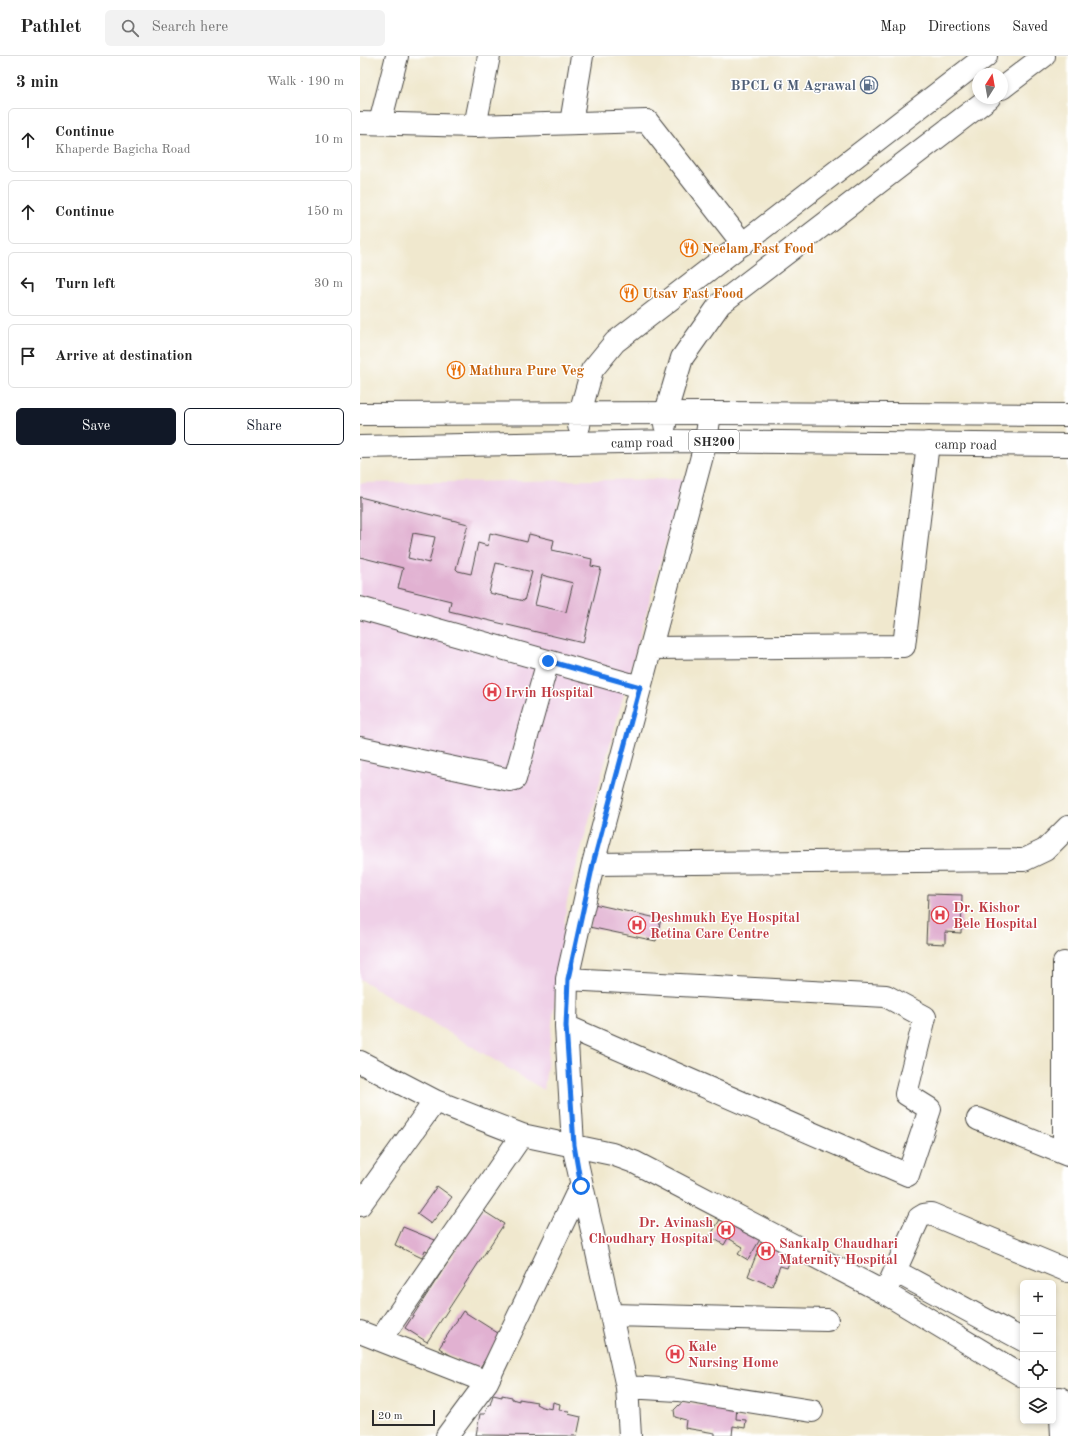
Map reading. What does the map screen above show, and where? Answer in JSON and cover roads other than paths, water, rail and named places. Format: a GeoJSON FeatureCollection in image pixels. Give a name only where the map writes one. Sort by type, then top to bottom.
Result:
{"type":"FeatureCollection","features":[{"type":"Feature","properties":{"kind":"street"},"geometry":{"type":"LineString","coordinates":[[397,56],[370,123],[475,126],[647,122],[743,244]]}},
{"type":"Feature","properties":{"kind":"street"},"geometry":{"type":"LineString","coordinates":[[475,126],[489,56]]}},
{"type":"Feature","properties":{"kind":"street"},"geometry":{"type":"LineString","coordinates":[[571,123],[582,56]]}},
{"type":"Feature","properties":{"kind":"street"},"geometry":{"type":"LineString","coordinates":[[579,443],[580,413],[592,370],[614,342],[986,56]]}},
{"type":"Feature","properties":{"kind":"street"},"geometry":{"type":"LineString","coordinates":[[1008,83],[1044,56]]}},
{"type":"Feature","properties":{"kind":"street"},"geometry":{"type":"LineString","coordinates":[[664,441],[666,412],[682,358],[720,304],[981,104]]}},
{"type":"Feature","properties":{"kind":"street"},"geometry":{"type":"LineString","coordinates":[[630,1436],[627,1387],[581,1186],[574,1145],[566,1026],[568,979],[593,864],[706,441],[710,412]]}},
{"type":"Feature","properties":{"kind":"street","name":"camp road"},"geometry":{"type":"LineString","coordinates":[[580,413],[710,412],[1068,415]]}},
{"type":"Feature","properties":{"kind":"street","name":"SH200"},"geometry":{"type":"LineString","coordinates":[[360,414],[433,415],[580,413]]}},
{"type":"Feature","properties":{"kind":"street"},"geometry":{"type":"LineString","coordinates":[[619,442],[620,413]]}},
{"type":"Feature","properties":{"kind":"street"},"geometry":{"type":"LineString","coordinates":[[815,413],[815,442]]}},
{"type":"Feature","properties":{"kind":"street","name":"camp road"},"geometry":{"type":"LineString","coordinates":[[360,447],[664,441],[1068,445]]}},
{"type":"Feature","properties":{"kind":"street"},"geometry":{"type":"LineString","coordinates":[[651,648],[904,646],[928,443]]}},
{"type":"Feature","properties":{"kind":"street"},"geometry":{"type":"LineString","coordinates":[[360,608],[640,687]]}},
{"type":"Feature","properties":{"kind":"street"},"geometry":{"type":"LineString","coordinates":[[360,748],[510,780],[515,779],[548,661]]}},
{"type":"Feature","properties":{"kind":"street"},"geometry":{"type":"LineString","coordinates":[[593,864],[1024,860],[1046,850],[1068,827]]}},
{"type":"Feature","properties":{"kind":"street"},"geometry":{"type":"LineString","coordinates":[[978,1119],[1066,1154],[1064,963]]}},
{"type":"Feature","properties":{"kind":"street"},"geometry":{"type":"LineString","coordinates":[[566,1026],[908,1175],[930,1109],[906,1094],[926,1017],[886,996],[568,979]]}},
{"type":"Feature","properties":{"kind":"street"},"geometry":{"type":"LineString","coordinates":[[360,1062],[435,1100],[522,1135],[612,1154],[634,1162],[885,1294],[1020,1374]]}},
{"type":"Feature","properties":{"kind":"street"},"geometry":{"type":"LineString","coordinates":[[360,1205],[435,1100]]}},
{"type":"Feature","properties":{"kind":"street"},"geometry":{"type":"LineString","coordinates":[[380,1340],[522,1135]]}},
{"type":"Feature","properties":{"kind":"street"},"geometry":{"type":"LineString","coordinates":[[447,1436],[487,1382],[581,1186]]}},
{"type":"Feature","properties":{"kind":"street"},"geometry":{"type":"LineString","coordinates":[[885,1294],[919,1218],[924,1215],[931,1214],[1068,1271]]}},
{"type":"Feature","properties":{"kind":"street"},"geometry":{"type":"LineString","coordinates":[[896,1271],[1020,1338]]}},
{"type":"Feature","properties":{"kind":"street"},"geometry":{"type":"LineString","coordinates":[[611,1315],[827,1320]]}},
{"type":"Feature","properties":{"kind":"street"},"geometry":{"type":"LineString","coordinates":[[360,1332],[487,1382]]}},
{"type":"Feature","properties":{"kind":"street"},"geometry":{"type":"LineString","coordinates":[[627,1387],[678,1390],[812,1411]]}},
{"type":"Feature","properties":{"kind":"street"},"geometry":{"type":"LineString","coordinates":[[1060,1398],[1062,1436]]}},
{"type":"Feature","properties":{"kind":"place","name":"BPCL G M Agrawal"},"geometry":{"type":"Point","coordinates":[869,85]}},
{"type":"Feature","properties":{"kind":"place","name":"Neelam Fast Food"},"geometry":{"type":"Point","coordinates":[689,248]}},
{"type":"Feature","properties":{"kind":"place","name":"Utsav Fast Food"},"geometry":{"type":"Point","coordinates":[629,293]}},
{"type":"Feature","properties":{"kind":"place","name":"Mathura Pure Veg"},"geometry":{"type":"Point","coordinates":[456,370]}},
{"type":"Feature","properties":{"kind":"place","name":"Irvin Hospital"},"geometry":{"type":"Point","coordinates":[492,692]}},
{"type":"Feature","properties":{"kind":"place","name":"Dr. Kishor Bele Hospital"},"geometry":{"type":"Point","coordinates":[940,915]}},
{"type":"Feature","properties":{"kind":"place","name":"Deshmukh Eye Hospital Retina Care Centre"},"geometry":{"type":"Point","coordinates":[637,925]}},
{"type":"Feature","properties":{"kind":"place","name":"Dr. Avinash Choudhary Hospital"},"geometry":{"type":"Point","coordinates":[726,1230]}},
{"type":"Feature","properties":{"kind":"place","name":"Sankalp Chaudhari Maternity Hospital"},"geometry":{"type":"Point","coordinates":[766,1251]}},
{"type":"Feature","properties":{"kind":"place","name":"Kale Nursing Home"},"geometry":{"type":"Point","coordinates":[675,1354]}}]}
